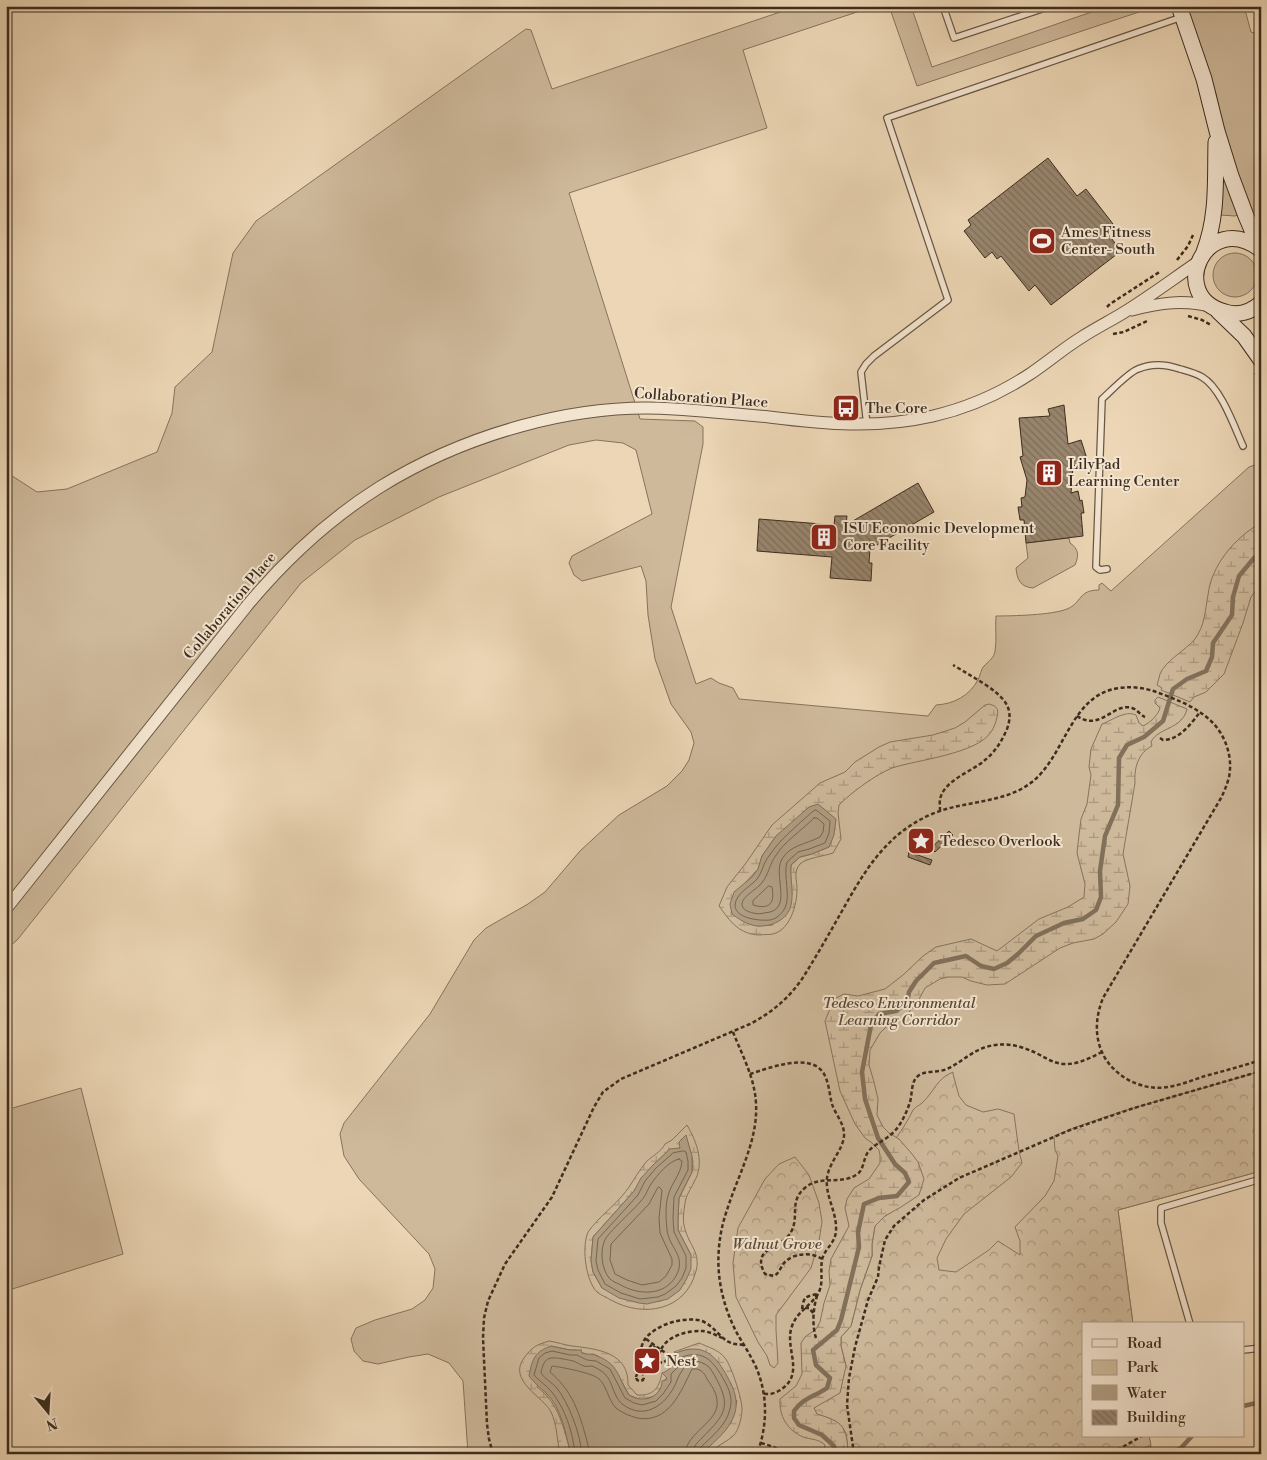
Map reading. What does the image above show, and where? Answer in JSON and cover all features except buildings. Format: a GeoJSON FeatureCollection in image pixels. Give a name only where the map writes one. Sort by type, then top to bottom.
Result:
{"type":"FeatureCollection","features":[{"type":"Feature","properties":{"kind":"street"},"geometry":{"type":"LineString","coordinates":[[1181,12],[1204,80],[1216,130],[1243,208],[1260,249]]}},
{"type":"Feature","properties":{"kind":"street"},"geometry":{"type":"LineString","coordinates":[[1216,130],[1216,199],[1210,237],[1196,270],[1197,286],[1201,296],[1244,336],[1257,365]]}},
{"type":"Feature","properties":{"kind":"street"},"geometry":{"type":"LineString","coordinates":[[1201,257],[1214,244],[1226,239],[1242,239],[1252,242],[1260,249]]}},
{"type":"Feature","properties":{"kind":"street","name":"Collaboration Place"},"geometry":{"type":"LineString","coordinates":[[6,910],[270,579],[288,559],[312,538],[380,487],[441,455],[484,438],[547,420],[588,412],[618,409],[670,408],[826,424],[867,425],[918,419],[946,413],[967,406],[1011,385],[1029,374],[1081,338],[1123,313],[1201,257]]}},
{"type":"Feature","properties":{"kind":"street","name":"Collaboration Place"},"geometry":{"type":"LineString","coordinates":[[1123,313],[1166,303],[1200,304],[1214,309]]}},
{"type":"Feature","properties":{"kind":"street"},"geometry":{"type":"LineString","coordinates":[[1214,309],[1237,314],[1250,310],[1261,303]]}},
{"type":"Feature","properties":{"kind":"lane"},"geometry":{"type":"LineString","coordinates":[[943,6],[954,38],[1051,6]]}},
{"type":"Feature","properties":{"kind":"lane"},"geometry":{"type":"LineString","coordinates":[[867,425],[861,372],[866,364],[948,300],[886,118],[1181,12]]}},
{"type":"Feature","properties":{"kind":"lane"},"geometry":{"type":"LineString","coordinates":[[1107,569],[1100,570],[1096,567],[1102,399],[1136,369],[1156,364],[1182,369],[1203,377],[1216,390],[1243,446]]}},
{"type":"Feature","properties":{"kind":"lane"},"geometry":{"type":"LineString","coordinates":[[1189,1322],[1161,1223],[1161,1208],[1261,1179]]}},
{"type":"Feature","properties":{"kind":"lane"},"geometry":{"type":"LineString","coordinates":[[1244,1350],[1261,1348]]}},
{"type":"Feature","properties":{"kind":"path"},"geometry":{"type":"LineString","coordinates":[[1171,264],[1177,261],[1195,232]]}},
{"type":"Feature","properties":{"kind":"path"},"geometry":{"type":"LineString","coordinates":[[1110,304],[1166,268]]}},
{"type":"Feature","properties":{"kind":"path"},"geometry":{"type":"LineString","coordinates":[[1188,316],[1213,326]]}},
{"type":"Feature","properties":{"kind":"path"},"geometry":{"type":"LineString","coordinates":[[1124,332],[1154,317]]}},
{"type":"Feature","properties":{"kind":"path"},"geometry":{"type":"LineString","coordinates":[[1257,365],[1261,382]]}},
{"type":"Feature","properties":{"kind":"path"},"geometry":{"type":"LineString","coordinates":[[940,811],[940,797],[943,792],[956,779],[992,754],[1001,742],[1009,722],[1008,707],[999,694],[954,665]]}},
{"type":"Feature","properties":{"kind":"path"},"geometry":{"type":"LineString","coordinates":[[494,1454],[487,1424],[484,1327],[488,1300],[504,1264],[552,1197],[588,1118],[603,1092],[621,1079],[733,1032],[778,1007],[792,993],[811,965],[862,877],[886,845],[918,821],[940,811],[1003,796],[1026,786],[1049,765],[1077,716],[1091,700],[1108,691],[1116,688],[1134,687],[1146,689],[1188,705],[1200,712],[1212,721],[1222,733],[1229,753],[1230,765],[1229,777],[1221,798],[1103,998],[1097,1025],[1102,1052],[1108,1062],[1123,1077],[1141,1085],[1156,1088],[1173,1086],[1261,1060]]}},
{"type":"Feature","properties":{"kind":"path"},"geometry":{"type":"LineString","coordinates":[[1077,716],[1086,721],[1094,721],[1127,708],[1135,710],[1145,717]]}},
{"type":"Feature","properties":{"kind":"path"},"geometry":{"type":"LineString","coordinates":[[1160,738],[1166,740],[1177,736],[1188,727],[1200,712]]}},
{"type":"Feature","properties":{"kind":"path"},"geometry":{"type":"LineString","coordinates":[[733,1032],[750,1074],[756,1104],[755,1123],[748,1150],[723,1222],[718,1259],[719,1276],[725,1304],[737,1334],[758,1371],[763,1393],[765,1420],[757,1454]]}},
{"type":"Feature","properties":{"kind":"path"},"geometry":{"type":"LineString","coordinates":[[822,1259],[810,1255],[798,1255],[786,1261],[777,1275],[774,1276],[765,1274],[761,1265],[761,1258],[765,1253],[792,1232],[796,1199],[805,1187],[823,1180],[827,1182],[855,1176],[860,1172],[869,1150],[898,1128],[910,1102],[913,1083],[920,1075],[945,1070],[978,1050],[999,1044],[1021,1047],[1054,1062],[1065,1064],[1079,1062],[1102,1052]]}},
{"type":"Feature","properties":{"kind":"path"},"geometry":{"type":"LineString","coordinates":[[750,1074],[799,1062],[811,1064],[822,1072],[828,1083],[833,1106],[844,1129],[844,1140],[831,1163],[827,1182],[828,1197],[836,1221],[836,1230],[834,1239],[822,1259],[821,1285],[815,1304],[814,1315],[816,1338]]}},
{"type":"Feature","properties":{"kind":"path"},"geometry":{"type":"LineString","coordinates":[[854,1454],[847,1405],[849,1378],[855,1347],[868,1300],[878,1277],[885,1240],[894,1226],[924,1200],[959,1178],[1070,1130],[1134,1108],[1261,1072]]}},
{"type":"Feature","properties":{"kind":"path"},"geometry":{"type":"LineString","coordinates":[[763,1393],[769,1395],[778,1391],[792,1377],[793,1361],[789,1337],[793,1323],[801,1310],[819,1293]]}},
{"type":"Feature","properties":{"kind":"path"},"geometry":{"type":"LineString","coordinates":[[801,1310],[806,1297],[819,1293]]}},
{"type":"Feature","properties":{"kind":"path"},"geometry":{"type":"LineString","coordinates":[[801,1310],[809,1308],[814,1312],[814,1315]]}},
{"type":"Feature","properties":{"kind":"path"},"geometry":{"type":"LineString","coordinates":[[641,1373],[641,1350],[646,1339],[656,1330],[673,1322],[689,1320],[703,1322],[715,1329],[726,1340]]}},
{"type":"Feature","properties":{"kind":"path"},"geometry":{"type":"LineString","coordinates":[[646,1339],[661,1350],[666,1352],[668,1355],[667,1360],[663,1363],[656,1359],[661,1350],[662,1345],[681,1334],[705,1331],[733,1344],[744,1345]]}},
{"type":"Feature","properties":{"kind":"path"},"geometry":{"type":"LineString","coordinates":[[650,1373],[647,1365],[647,1356],[652,1344]]}},
{"type":"Feature","properties":{"kind":"path"},"geometry":{"type":"LineString","coordinates":[[651,1360],[652,1351],[655,1346]]}},
{"type":"Feature","properties":{"kind":"path"},"geometry":{"type":"LineString","coordinates":[[1106,1454],[1138,1438]]}},
{"type":"Feature","properties":{"kind":"path"},"geometry":{"type":"LineString","coordinates":[[761,1442],[786,1454]]}},
{"type":"Feature","properties":{"kind":"green space","name":"Tedesco Environmental Learning Corridor"},"geometry":{"type":"Polygon","coordinates":[[[798,6],[875,6],[743,50],[767,128],[569,193],[640,419],[695,421],[703,427],[703,444],[671,607],[696,684],[711,678],[733,688],[739,699],[928,716],[936,705],[955,701],[966,695],[974,686],[983,667],[994,653],[996,616],[1032,615],[1061,611],[1075,604],[1087,592],[1099,590],[1099,585],[1102,583],[1111,591],[1249,467],[1261,463],[1261,1171],[1118,1210],[1133,1322],[1082,1322],[1082,1438],[1149,1438],[1152,1454],[468,1454],[463,1381],[449,1363],[428,1354],[378,1364],[363,1361],[354,1351],[351,1339],[356,1328],[412,1309],[425,1300],[433,1288],[435,1269],[429,1254],[359,1179],[344,1156],[340,1134],[344,1123],[430,1014],[474,940],[486,928],[545,892],[580,851],[619,815],[667,786],[682,771],[689,760],[694,743],[691,732],[671,704],[655,659],[648,615],[646,581],[641,566],[582,581],[574,575],[569,563],[572,556],[652,514],[636,450],[623,443],[596,440],[569,445],[439,497],[355,540],[301,583],[18,939],[6,950],[6,472],[37,492],[67,489],[157,452],[172,413],[175,387],[212,352],[233,253],[256,221],[526,29],[531,30],[552,89],[798,6]]]}},
{"type":"Feature","properties":{"kind":"green space"},"geometry":{"type":"Polygon","coordinates":[[[889,6],[911,6],[932,67],[1109,6],[1157,6],[917,86],[889,6]]]}},
{"type":"Feature","properties":{"kind":"green space"},"geometry":{"type":"Polygon","coordinates":[[[1187,6],[1244,6],[1251,32],[1261,35],[1261,234],[1253,221],[1225,136],[1216,94],[1187,6]]]}},
{"type":"Feature","properties":{"kind":"green space"},"geometry":{"type":"Polygon","coordinates":[[[1223,164],[1240,214],[1235,216],[1220,215],[1223,164]]]}},
{"type":"Feature","properties":{"kind":"green space"},"geometry":{"type":"Polygon","coordinates":[[[1231,253],[1239,253],[1251,259],[1257,275],[1251,291],[1239,297],[1231,297],[1219,291],[1213,279],[1213,271],[1219,259],[1231,253]]]}},
{"type":"Feature","properties":{"kind":"green space"},"geometry":{"type":"Polygon","coordinates":[[[1261,523],[1261,584],[1251,597],[1224,674],[1206,692],[1194,697],[1190,702],[1161,690],[1162,688],[1157,685],[1163,669],[1195,639],[1201,628],[1210,584],[1219,563],[1242,536],[1261,523]]]}},
{"type":"Feature","properties":{"kind":"green space"},"geometry":{"type":"Polygon","coordinates":[[[1069,538],[1077,553],[1075,565],[1033,588],[1022,584],[1018,579],[1016,568],[1028,558],[1026,543],[1069,538]]]}},
{"type":"Feature","properties":{"kind":"green space"},"geometry":{"type":"Polygon","coordinates":[[[1158,697],[1187,709],[1180,721],[1154,737],[1151,742],[1152,746],[1143,753],[1138,761],[1123,854],[1130,886],[1128,904],[1116,922],[1103,934],[1094,939],[1073,943],[1060,948],[1005,984],[987,985],[962,977],[940,979],[925,988],[909,1012],[880,1033],[870,1050],[869,1065],[878,1099],[877,1115],[883,1127],[899,1139],[918,1162],[924,1179],[919,1195],[885,1216],[875,1226],[872,1256],[860,1290],[851,1326],[841,1337],[841,1346],[846,1366],[840,1393],[814,1408],[817,1414],[833,1420],[842,1426],[845,1431],[848,1454],[823,1454],[825,1445],[817,1440],[797,1434],[788,1426],[781,1411],[780,1399],[796,1386],[802,1374],[801,1343],[805,1337],[816,1329],[820,1322],[830,1285],[829,1271],[831,1259],[849,1226],[845,1208],[847,1199],[854,1188],[869,1179],[880,1163],[879,1150],[865,1138],[855,1124],[840,1091],[825,1021],[834,999],[844,994],[858,996],[885,989],[936,947],[971,939],[997,951],[1039,919],[1068,907],[1084,897],[1085,884],[1077,853],[1081,819],[1087,804],[1091,775],[1089,767],[1091,749],[1102,724],[1115,718],[1132,714],[1136,715],[1139,723],[1143,726],[1148,723],[1159,711],[1160,708],[1155,703],[1158,697]]]}},
{"type":"Feature","properties":{"kind":"green space"},"geometry":{"type":"Polygon","coordinates":[[[985,705],[994,706],[998,712],[993,729],[984,740],[960,751],[892,768],[864,784],[839,805],[841,839],[833,853],[807,860],[798,867],[796,873],[796,902],[784,928],[773,934],[747,933],[727,917],[719,906],[727,887],[772,825],[820,783],[845,772],[855,762],[890,742],[933,735],[955,728],[985,705]],[[791,825],[776,836],[762,856],[758,869],[744,884],[757,926],[772,925],[792,894],[790,880],[791,865],[800,857],[829,847],[791,825]]]}},
{"type":"Feature","properties":{"kind":"green space"},"geometry":{"type":"Polygon","coordinates":[[[1261,1071],[1261,1171],[1118,1210],[1133,1322],[1082,1322],[1082,1438],[1149,1438],[1151,1445],[1131,1454],[848,1454],[845,1431],[842,1426],[816,1414],[814,1408],[824,1401],[846,1366],[841,1346],[841,1337],[851,1326],[860,1290],[872,1256],[875,1226],[892,1212],[899,1139],[896,1138],[913,1110],[926,1099],[943,1078],[953,1072],[959,1096],[966,1105],[983,1112],[998,1109],[1014,1114],[1022,1163],[1011,1177],[964,1214],[946,1239],[937,1258],[939,1270],[956,1272],[989,1250],[998,1241],[1020,1255],[1020,1241],[1015,1227],[1045,1196],[1054,1181],[1058,1156],[1055,1150],[1054,1136],[1104,1117],[1261,1071]]]}},
{"type":"Feature","properties":{"kind":"green space"},"geometry":{"type":"Polygon","coordinates":[[[81,1088],[123,1254],[6,1291],[6,1110],[81,1088]]]}},
{"type":"Feature","properties":{"kind":"green space"},"geometry":{"type":"Polygon","coordinates":[[[687,1125],[697,1146],[699,1168],[687,1195],[683,1219],[687,1235],[696,1254],[696,1271],[691,1284],[683,1295],[673,1302],[662,1307],[649,1309],[623,1306],[600,1294],[593,1287],[585,1257],[587,1235],[590,1229],[626,1191],[646,1162],[687,1125]],[[686,1136],[680,1148],[667,1152],[653,1165],[634,1191],[593,1237],[591,1261],[593,1272],[602,1288],[691,1255],[678,1230],[678,1219],[679,1198],[692,1172],[693,1161],[686,1136]]]}},
{"type":"Feature","properties":{"kind":"green space","name":"Walnut Grove"},"geometry":{"type":"Polygon","coordinates":[[[795,1157],[809,1175],[819,1203],[822,1222],[819,1241],[811,1268],[776,1315],[778,1363],[774,1368],[770,1365],[736,1297],[733,1263],[738,1228],[765,1179],[779,1164],[795,1157]]]}},
{"type":"Feature","properties":{"kind":"green space"},"geometry":{"type":"Polygon","coordinates":[[[549,1341],[610,1354],[623,1365],[627,1374],[628,1385],[637,1395],[648,1394],[655,1390],[662,1373],[667,1377],[654,1396],[642,1400],[629,1395],[622,1382],[598,1356],[551,1346],[537,1387],[551,1401],[560,1417],[571,1454],[560,1454],[556,1427],[551,1412],[528,1388],[520,1374],[520,1366],[529,1351],[537,1345],[549,1341]]]}},
{"type":"Feature","properties":{"kind":"green space"},"geometry":{"type":"Polygon","coordinates":[[[699,1343],[717,1351],[728,1362],[742,1404],[741,1419],[736,1432],[710,1454],[702,1454],[731,1422],[737,1401],[690,1349],[674,1352],[699,1343]]]}},
{"type":"Feature","properties":{"kind":"water"},"geometry":{"type":"Polygon","coordinates":[[[818,804],[836,819],[834,835],[829,847],[800,857],[791,865],[792,900],[786,915],[778,922],[768,925],[757,926],[740,920],[732,914],[730,904],[734,892],[752,877],[758,869],[762,856],[776,836],[809,807],[818,804]]]}},
{"type":"Feature","properties":{"kind":"water"},"geometry":{"type":"Polygon","coordinates":[[[686,1135],[692,1156],[692,1172],[679,1198],[678,1230],[691,1255],[691,1269],[680,1290],[668,1299],[647,1304],[619,1298],[602,1288],[593,1272],[591,1261],[593,1237],[634,1191],[641,1178],[653,1165],[669,1149],[680,1148],[679,1142],[686,1135]]]}},
{"type":"Feature","properties":{"kind":"water"},"geometry":{"type":"Polygon","coordinates":[[[551,1346],[581,1350],[582,1353],[604,1359],[614,1367],[629,1395],[641,1399],[652,1397],[658,1392],[662,1381],[667,1378],[662,1373],[672,1366],[676,1353],[685,1350],[701,1350],[708,1353],[719,1363],[731,1383],[736,1400],[734,1416],[725,1431],[702,1454],[571,1454],[556,1406],[529,1376],[531,1365],[537,1354],[551,1346]]]}},
{"type":"Feature","properties":{"kind":"waterway"},"geometry":{"type":"LineString","coordinates":[[836,1454],[834,1446],[822,1435],[799,1425],[794,1418],[794,1411],[805,1400],[827,1388],[830,1378],[816,1365],[813,1350],[837,1330],[841,1320],[859,1247],[858,1232],[864,1204],[879,1198],[897,1196],[909,1182],[905,1173],[895,1164],[878,1138],[865,1099],[862,1072],[871,1025],[879,1014],[896,1011],[907,1003],[909,992],[916,981],[934,963],[966,956],[981,966],[994,969],[1007,963],[1036,936],[1064,923],[1083,919],[1096,910],[1101,897],[1100,871],[1105,836],[1118,805],[1119,758],[1127,745],[1144,737],[1163,721],[1173,689],[1187,679],[1206,671],[1212,657],[1213,643],[1232,615],[1233,597],[1239,576],[1254,558],[1261,553]]}},
{"type":"Feature","properties":{"kind":"waterway"},"geometry":{"type":"LineString","coordinates":[[1244,1406],[1261,1402]]}},
{"type":"Feature","properties":{"kind":"waterway"},"geometry":{"type":"LineString","coordinates":[[1169,1454],[1181,1448],[1190,1438]]}},
{"type":"Feature","properties":{"kind":"place","name":"Ames Fitness Center- South"},"geometry":{"type":"Point","coordinates":[1042,241]}},
{"type":"Feature","properties":{"kind":"place","name":"The Core"},"geometry":{"type":"Point","coordinates":[846,408]}},
{"type":"Feature","properties":{"kind":"place","name":"LilyPad Learning Center"},"geometry":{"type":"Point","coordinates":[1049,473]}},
{"type":"Feature","properties":{"kind":"place","name":"ISU Economic Development Core Facility"},"geometry":{"type":"Point","coordinates":[824,537]}},
{"type":"Feature","properties":{"kind":"place","name":"Tedesco Overlook"},"geometry":{"type":"Point","coordinates":[921,841]}},
{"type":"Feature","properties":{"kind":"place","name":"Nest"},"geometry":{"type":"Point","coordinates":[647,1361]}}]}
